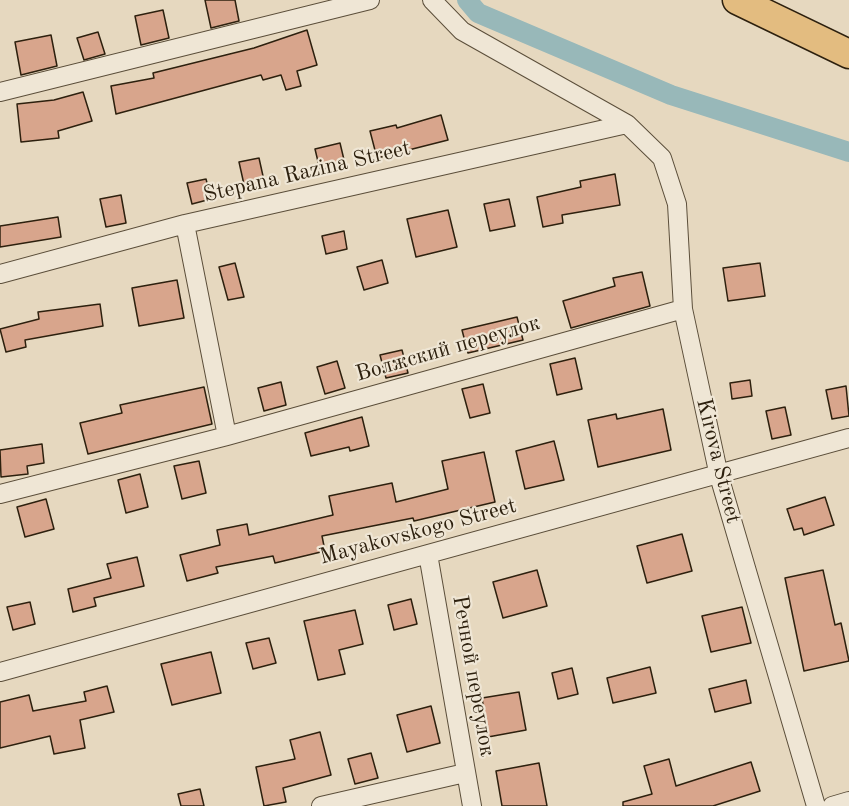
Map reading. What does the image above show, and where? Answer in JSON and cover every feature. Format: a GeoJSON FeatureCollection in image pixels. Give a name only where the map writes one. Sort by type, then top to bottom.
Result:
{"type":"FeatureCollection","features":[{"type":"Feature","properties":{"kind":"main road"},"geometry":{"type":"LineString","coordinates":[[736,0],[849,54]]}},
{"type":"Feature","properties":{"kind":"street"},"geometry":{"type":"LineString","coordinates":[[0,92],[370,0]]}},
{"type":"Feature","properties":{"kind":"street","name":"Kirova Street"},"geometry":{"type":"LineString","coordinates":[[432,0],[462,31],[627,124],[662,158],[677,204],[683,309],[719,476],[816,806]]}},
{"type":"Feature","properties":{"kind":"street","name":"Stepana Razina Street"},"geometry":{"type":"LineString","coordinates":[[0,274],[184,224],[627,124]]}},
{"type":"Feature","properties":{"kind":"street"},"geometry":{"type":"LineString","coordinates":[[184,224],[227,436]]}},
{"type":"Feature","properties":{"kind":"street","name":"Волжский переулок"},"geometry":{"type":"LineString","coordinates":[[0,494],[227,436],[683,309]]}},
{"type":"Feature","properties":{"kind":"street","name":"Mayakovskogo Street"},"geometry":{"type":"LineString","coordinates":[[0,672],[719,476],[849,438]]}},
{"type":"Feature","properties":{"kind":"street","name":"Речной переулок"},"geometry":{"type":"LineString","coordinates":[[428,554],[472,806]]}},
{"type":"Feature","properties":{"kind":"street"},"geometry":{"type":"LineString","coordinates":[[321,806],[465,773]]}},
{"type":"Feature","properties":{"kind":"street"},"geometry":{"type":"LineString","coordinates":[[832,806],[849,801]]}},
{"type":"Feature","properties":{"kind":"building"},"geometry":{"type":"Polygon","coordinates":[[[205,0],[235,0],[239,21],[211,28],[205,0]]]}},
{"type":"Feature","properties":{"kind":"building"},"geometry":{"type":"Polygon","coordinates":[[[163,10],[169,38],[141,45],[135,16],[163,10]]]}},
{"type":"Feature","properties":{"kind":"building"},"geometry":{"type":"Polygon","coordinates":[[[307,30],[317,65],[297,71],[301,86],[286,90],[281,75],[263,80],[261,75],[116,114],[111,86],[154,78],[153,73],[254,48],[307,30]]]}},
{"type":"Feature","properties":{"kind":"building"},"geometry":{"type":"Polygon","coordinates":[[[98,32],[105,54],[84,60],[77,38],[98,32]]]}},
{"type":"Feature","properties":{"kind":"building"},"geometry":{"type":"Polygon","coordinates":[[[51,35],[57,66],[21,75],[15,42],[51,35]]]}},
{"type":"Feature","properties":{"kind":"building"},"geometry":{"type":"Polygon","coordinates":[[[83,92],[92,121],[58,131],[59,138],[21,142],[17,104],[54,100],[83,92]]]}},
{"type":"Feature","properties":{"kind":"building"},"geometry":{"type":"Polygon","coordinates":[[[441,115],[448,140],[377,158],[370,131],[396,125],[397,128],[441,115]]]}},
{"type":"Feature","properties":{"kind":"building"},"geometry":{"type":"Polygon","coordinates":[[[340,143],[345,164],[320,170],[315,149],[340,143]]]}},
{"type":"Feature","properties":{"kind":"building"},"geometry":{"type":"Polygon","coordinates":[[[259,158],[265,185],[245,189],[239,162],[259,158]]]}},
{"type":"Feature","properties":{"kind":"building"},"geometry":{"type":"Polygon","coordinates":[[[615,174],[620,205],[562,215],[563,223],[543,227],[537,197],[581,187],[580,181],[615,174]]]}},
{"type":"Feature","properties":{"kind":"building"},"geometry":{"type":"Polygon","coordinates":[[[206,179],[211,199],[192,204],[187,183],[206,179]]]}},
{"type":"Feature","properties":{"kind":"building"},"geometry":{"type":"Polygon","coordinates":[[[121,195],[126,223],[106,227],[100,199],[121,195]]]}},
{"type":"Feature","properties":{"kind":"building"},"geometry":{"type":"Polygon","coordinates":[[[509,199],[515,226],[490,231],[484,204],[509,199]]]}},
{"type":"Feature","properties":{"kind":"building"},"geometry":{"type":"Polygon","coordinates":[[[448,210],[457,247],[416,257],[407,219],[448,210]]]}},
{"type":"Feature","properties":{"kind":"building"},"geometry":{"type":"Polygon","coordinates":[[[58,217],[61,237],[0,247],[0,226],[58,217]]]}},
{"type":"Feature","properties":{"kind":"building"},"geometry":{"type":"Polygon","coordinates":[[[344,231],[347,249],[326,254],[322,236],[344,231]]]}},
{"type":"Feature","properties":{"kind":"building"},"geometry":{"type":"Polygon","coordinates":[[[382,260],[388,283],[364,290],[357,267],[382,260]]]}},
{"type":"Feature","properties":{"kind":"building"},"geometry":{"type":"Polygon","coordinates":[[[235,263],[244,297],[228,300],[219,267],[235,263]]]}},
{"type":"Feature","properties":{"kind":"building"},"geometry":{"type":"Polygon","coordinates":[[[760,263],[765,296],[728,301],[723,268],[760,263]]]}},
{"type":"Feature","properties":{"kind":"building"},"geometry":{"type":"Polygon","coordinates":[[[642,272],[650,306],[571,328],[563,301],[615,286],[613,278],[642,272]]]}},
{"type":"Feature","properties":{"kind":"building"},"geometry":{"type":"Polygon","coordinates":[[[177,280],[184,318],[139,326],[132,288],[177,280]]]}},
{"type":"Feature","properties":{"kind":"building"},"geometry":{"type":"Polygon","coordinates":[[[100,304],[103,326],[25,340],[26,347],[6,352],[0,329],[39,319],[38,312],[100,304]]]}},
{"type":"Feature","properties":{"kind":"building"},"geometry":{"type":"Polygon","coordinates":[[[517,317],[523,340],[468,353],[462,330],[517,317]]]}},
{"type":"Feature","properties":{"kind":"building"},"geometry":{"type":"Polygon","coordinates":[[[402,350],[408,373],[386,378],[380,355],[402,350]]]}},
{"type":"Feature","properties":{"kind":"building"},"geometry":{"type":"Polygon","coordinates":[[[575,358],[582,389],[557,395],[550,364],[575,358]]]}},
{"type":"Feature","properties":{"kind":"building"},"geometry":{"type":"Polygon","coordinates":[[[337,361],[345,388],[325,394],[317,367],[337,361]]]}},
{"type":"Feature","properties":{"kind":"building"},"geometry":{"type":"Polygon","coordinates":[[[750,380],[752,396],[732,399],[730,383],[750,380]]]}},
{"type":"Feature","properties":{"kind":"building"},"geometry":{"type":"Polygon","coordinates":[[[281,382],[286,405],[264,411],[258,388],[281,382]]]}},
{"type":"Feature","properties":{"kind":"building"},"geometry":{"type":"Polygon","coordinates":[[[483,384],[490,413],[470,418],[462,389],[483,384]]]}},
{"type":"Feature","properties":{"kind":"building"},"geometry":{"type":"Polygon","coordinates":[[[846,386],[849,416],[832,419],[826,390],[846,386]]]}},
{"type":"Feature","properties":{"kind":"building"},"geometry":{"type":"Polygon","coordinates":[[[204,387],[212,424],[88,454],[80,423],[122,413],[120,405],[204,387]]]}},
{"type":"Feature","properties":{"kind":"building"},"geometry":{"type":"Polygon","coordinates":[[[785,407],[791,435],[772,439],[766,411],[785,407]]]}},
{"type":"Feature","properties":{"kind":"building"},"geometry":{"type":"Polygon","coordinates":[[[663,409],[671,450],[598,467],[588,420],[616,414],[617,419],[663,409]]]}},
{"type":"Feature","properties":{"kind":"building"},"geometry":{"type":"Polygon","coordinates":[[[362,417],[369,446],[350,451],[349,447],[311,456],[305,433],[362,417]]]}},
{"type":"Feature","properties":{"kind":"building"},"geometry":{"type":"Polygon","coordinates":[[[554,441],[564,480],[525,489],[516,451],[554,441]]]}},
{"type":"Feature","properties":{"kind":"building"},"geometry":{"type":"Polygon","coordinates":[[[42,444],[44,463],[27,466],[28,474],[1,477],[0,450],[42,444]]]}},
{"type":"Feature","properties":{"kind":"building"},"geometry":{"type":"Polygon","coordinates":[[[484,452],[495,502],[414,521],[413,518],[322,536],[325,551],[275,563],[273,556],[216,567],[218,573],[187,581],[180,555],[220,545],[217,530],[247,524],[249,535],[333,515],[329,496],[392,483],[396,502],[448,489],[442,461],[484,452]]]}},
{"type":"Feature","properties":{"kind":"building"},"geometry":{"type":"Polygon","coordinates":[[[199,461],[206,493],[182,499],[174,466],[199,461]]]}},
{"type":"Feature","properties":{"kind":"building"},"geometry":{"type":"Polygon","coordinates":[[[140,474],[148,507],[126,513],[118,480],[140,474]]]}},
{"type":"Feature","properties":{"kind":"building"},"geometry":{"type":"Polygon","coordinates":[[[825,497],[834,525],[804,535],[802,528],[794,530],[787,509],[825,497]]]}},
{"type":"Feature","properties":{"kind":"building"},"geometry":{"type":"Polygon","coordinates":[[[46,499],[54,529],[25,537],[17,507],[46,499]]]}},
{"type":"Feature","properties":{"kind":"building"},"geometry":{"type":"Polygon","coordinates":[[[682,534],[692,571],[647,583],[637,546],[682,534]]]}},
{"type":"Feature","properties":{"kind":"building"},"geometry":{"type":"Polygon","coordinates":[[[137,557],[144,586],[94,598],[96,606],[73,612],[68,589],[111,578],[107,564],[137,557]]]}},
{"type":"Feature","properties":{"kind":"building"},"geometry":{"type":"Polygon","coordinates":[[[537,570],[547,606],[503,618],[493,582],[537,570]]]}},
{"type":"Feature","properties":{"kind":"building"},"geometry":{"type":"Polygon","coordinates":[[[823,570],[835,625],[841,623],[849,661],[804,671],[785,578],[823,570]]]}},
{"type":"Feature","properties":{"kind":"building"},"geometry":{"type":"Polygon","coordinates":[[[411,599],[417,624],[394,630],[388,605],[411,599]]]}},
{"type":"Feature","properties":{"kind":"building"},"geometry":{"type":"Polygon","coordinates":[[[30,602],[35,624],[13,630],[7,607],[30,602]]]}},
{"type":"Feature","properties":{"kind":"building"},"geometry":{"type":"Polygon","coordinates":[[[742,607],[751,643],[711,652],[702,616],[742,607]]]}},
{"type":"Feature","properties":{"kind":"building"},"geometry":{"type":"Polygon","coordinates":[[[355,610],[363,644],[339,650],[345,674],[318,680],[304,621],[355,610]]]}},
{"type":"Feature","properties":{"kind":"building"},"geometry":{"type":"Polygon","coordinates":[[[269,638],[276,663],[253,669],[246,643],[269,638]]]}},
{"type":"Feature","properties":{"kind":"building"},"geometry":{"type":"Polygon","coordinates":[[[211,652],[221,693],[172,705],[161,664],[211,652]]]}},
{"type":"Feature","properties":{"kind":"building"},"geometry":{"type":"Polygon","coordinates":[[[650,667],[656,693],[613,703],[607,678],[650,667]]]}},
{"type":"Feature","properties":{"kind":"building"},"geometry":{"type":"Polygon","coordinates":[[[572,668],[578,694],[558,699],[552,673],[572,668]]]}},
{"type":"Feature","properties":{"kind":"building"},"geometry":{"type":"Polygon","coordinates":[[[746,680],[751,703],[715,712],[709,689],[746,680]]]}},
{"type":"Feature","properties":{"kind":"building"},"geometry":{"type":"Polygon","coordinates":[[[107,686],[114,712],[80,720],[85,748],[54,754],[50,736],[0,748],[0,702],[29,695],[33,711],[86,701],[84,692],[107,686]]]}},
{"type":"Feature","properties":{"kind":"building"},"geometry":{"type":"Polygon","coordinates":[[[519,692],[526,730],[488,737],[482,698],[519,692]]]}},
{"type":"Feature","properties":{"kind":"building"},"geometry":{"type":"Polygon","coordinates":[[[431,706],[440,743],[407,752],[397,715],[431,706]]]}},
{"type":"Feature","properties":{"kind":"building"},"geometry":{"type":"Polygon","coordinates":[[[320,732],[331,775],[283,788],[286,802],[264,806],[256,767],[295,759],[290,740],[320,732]]]}},
{"type":"Feature","properties":{"kind":"building"},"geometry":{"type":"Polygon","coordinates":[[[371,753],[378,778],[355,784],[348,759],[371,753]]]}},
{"type":"Feature","properties":{"kind":"building"},"geometry":{"type":"Polygon","coordinates":[[[669,759],[676,786],[751,762],[760,791],[713,806],[623,806],[623,802],[652,794],[644,766],[669,759]]]}},
{"type":"Feature","properties":{"kind":"building"},"geometry":{"type":"Polygon","coordinates":[[[539,763],[547,806],[502,806],[496,771],[539,763]]]}},
{"type":"Feature","properties":{"kind":"building"},"geometry":{"type":"Polygon","coordinates":[[[200,789],[204,806],[181,806],[178,794],[200,789]]]}},
{"type":"Feature","properties":{"kind":"waterway"},"geometry":{"type":"LineString","coordinates":[[467,0],[478,13],[671,95],[849,152]]}}]}
